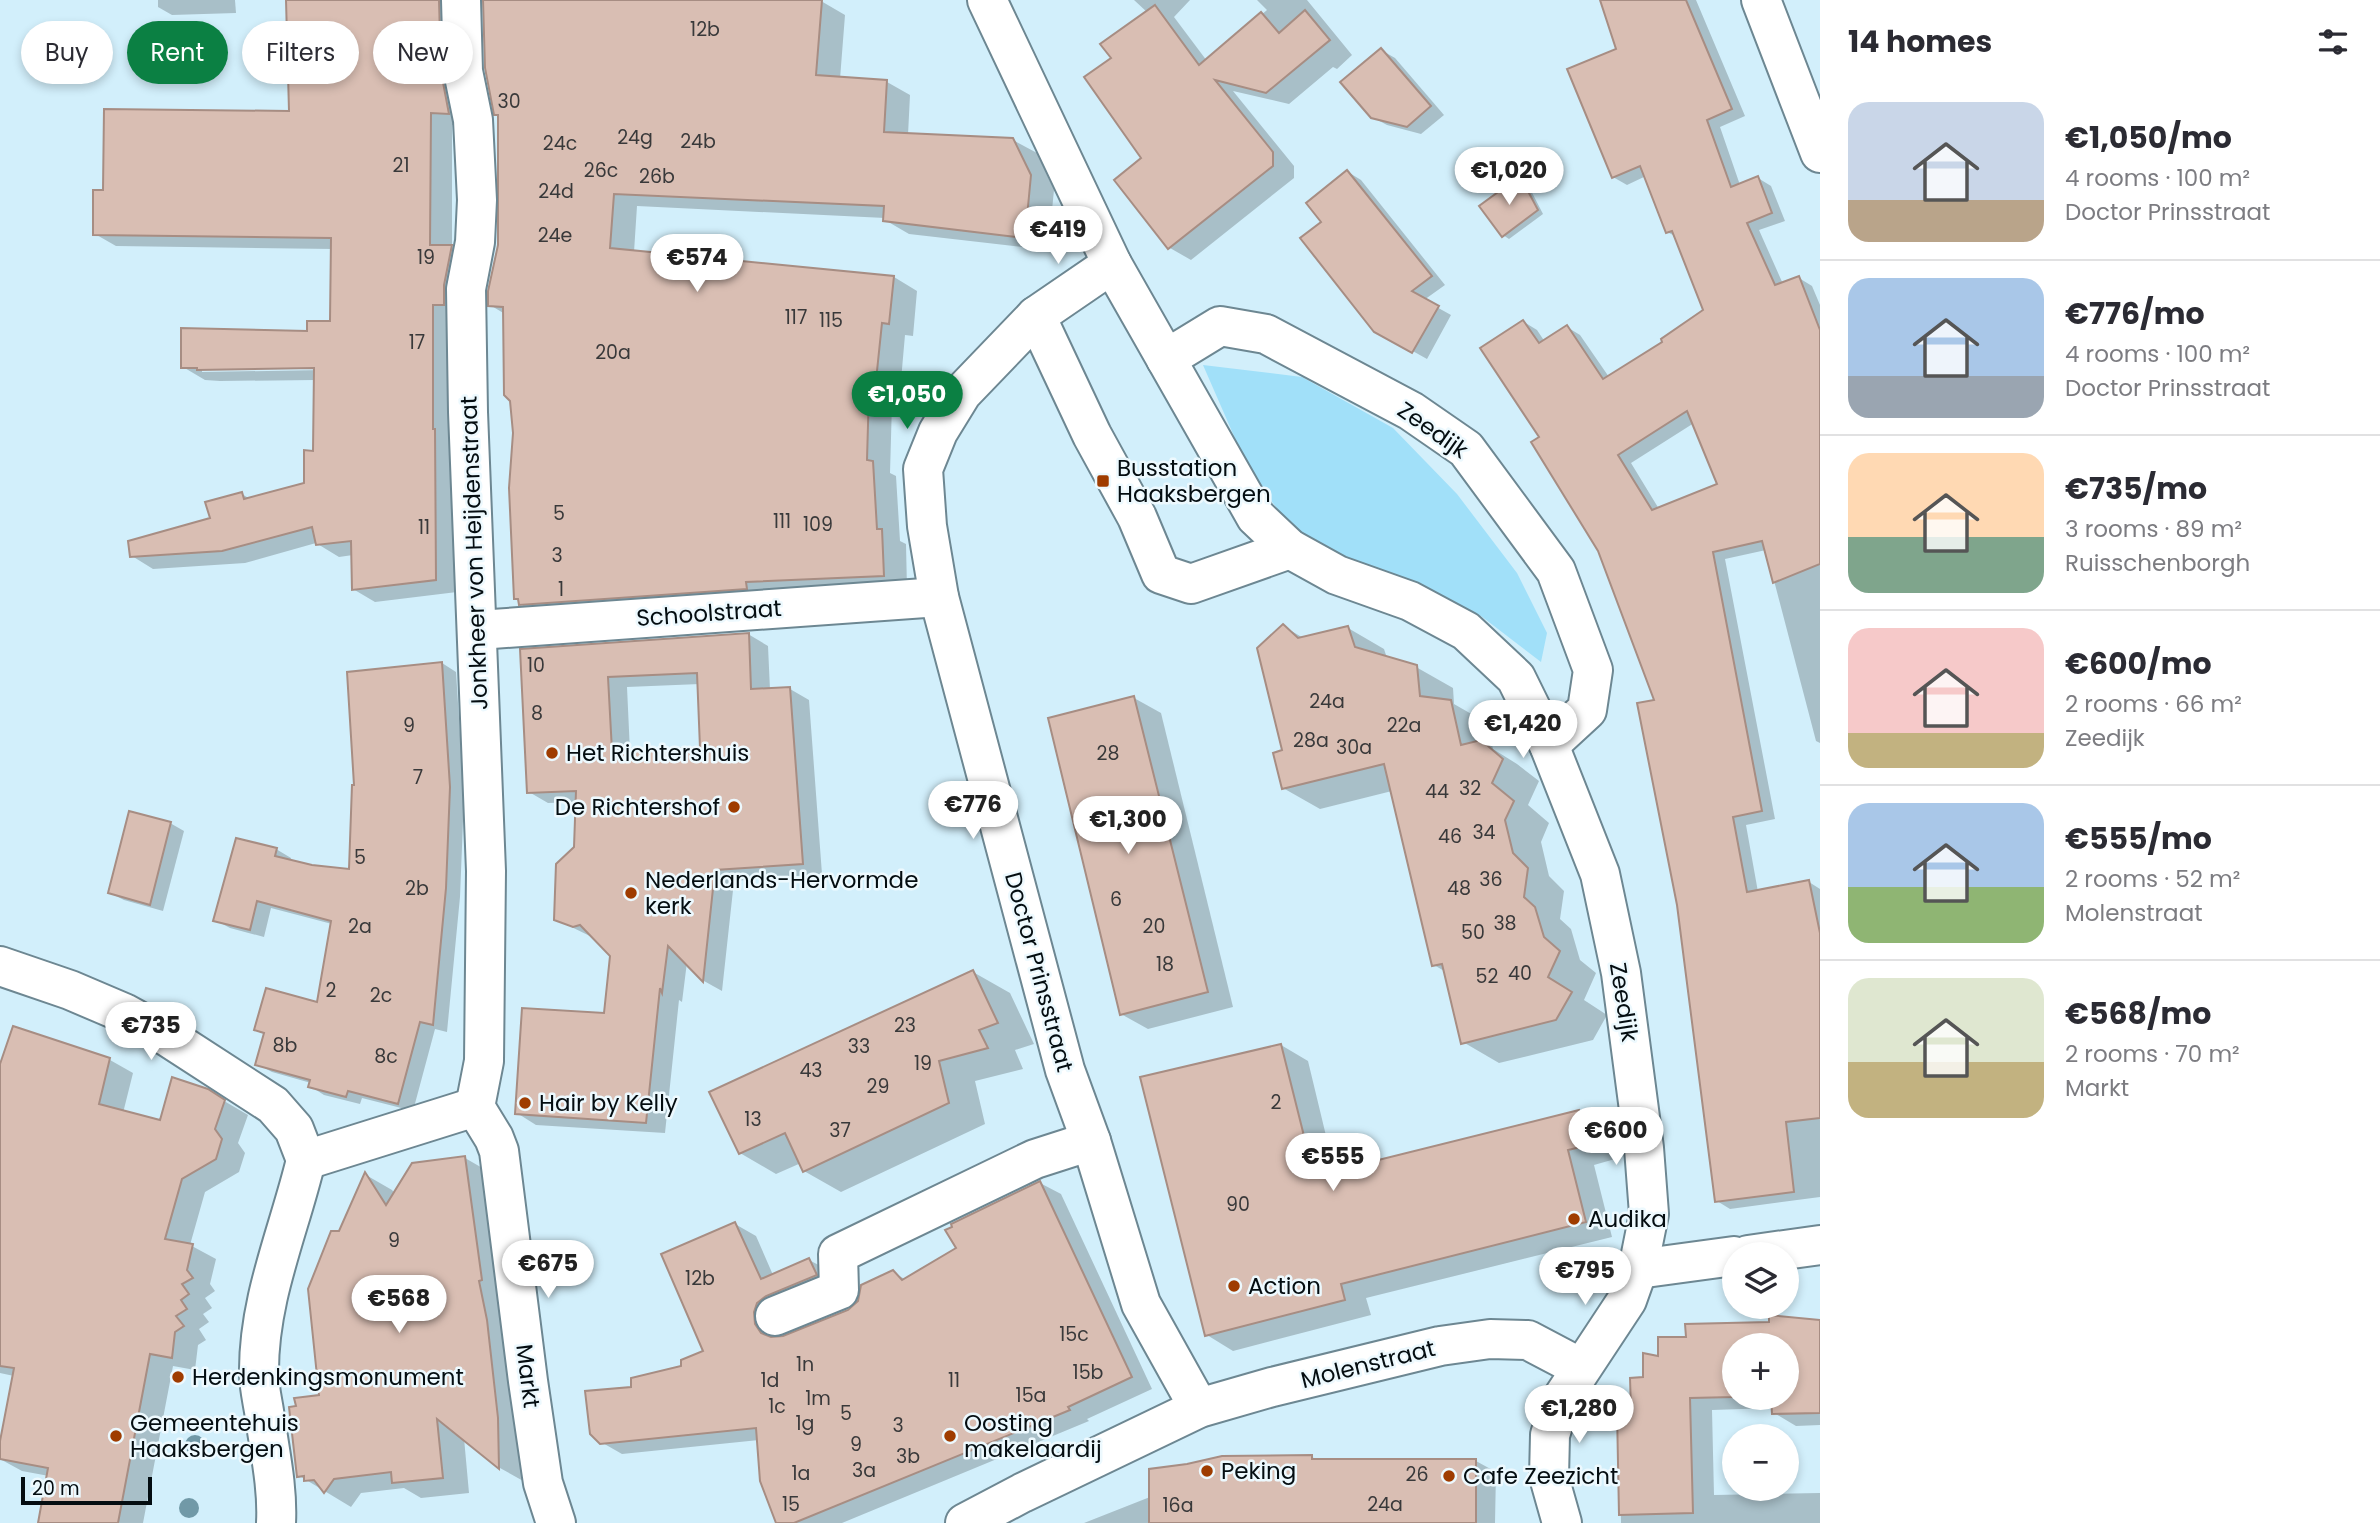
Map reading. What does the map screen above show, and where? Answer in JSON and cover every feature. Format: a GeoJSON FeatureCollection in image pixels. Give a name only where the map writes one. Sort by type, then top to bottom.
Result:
{"type":"FeatureCollection","features":[{"type":"Feature","properties":{"kind":"street","name":"Jonkheer von Heijdenstraat"},"geometry":{"type":"LineString","coordinates":[[461,0],[463,71],[473,120],[478,200],[475,242],[466,289],[468,412],[486,871],[484,1061],[475,1107]]}},
{"type":"Feature","properties":{"kind":"street","name":"Zeedijk"},"geometry":{"type":"LineString","coordinates":[[987,0],[1112,264],[1256,517],[1290,549],[1337,575],[1410,601],[1466,631],[1516,678],[1549,745],[1600,874],[1621,973],[1644,1148],[1649,1214],[1638,1269]]}},
{"type":"Feature","properties":{"kind":"street"},"geometry":{"type":"LineString","coordinates":[[1761,0],[1820,153]]}},
{"type":"Feature","properties":{"kind":"street","name":"Doctor Prinsstraat"},"geometry":{"type":"LineString","coordinates":[[1112,264],[1037,316],[962,393],[938,432],[923,469],[927,526],[939,597],[1065,1070],[1091,1141],[1141,1304],[1199,1408]]}},
{"type":"Feature","properties":{"kind":"street"},"geometry":{"type":"LineString","coordinates":[[1037,316],[1092,435],[1137,517],[1161,574],[1191,584],[1290,549]]}},
{"type":"Feature","properties":{"kind":"street","name":"Zeedijk"},"geometry":{"type":"LineString","coordinates":[[1166,359],[1220,326],[1266,334],[1411,411],[1466,449],[1556,571],[1593,670],[1587,710],[1549,745]]}},
{"type":"Feature","properties":{"kind":"street","name":"Schoolstraat"},"geometry":{"type":"LineString","coordinates":[[478,629],[939,597]]}},
{"type":"Feature","properties":{"kind":"street"},"geometry":{"type":"LineString","coordinates":[[0,966],[70,990],[124,1013],[168,1037],[273,1105],[294,1129],[306,1160],[262,1318],[259,1376],[273,1472],[276,1523]]}},
{"type":"Feature","properties":{"kind":"street"},"geometry":{"type":"LineString","coordinates":[[306,1160],[475,1107]]}},
{"type":"Feature","properties":{"kind":"street","name":"Markt"},"geometry":{"type":"LineString","coordinates":[[475,1107],[499,1151],[543,1483],[556,1523]]}},
{"type":"Feature","properties":{"kind":"street"},"geometry":{"type":"LineString","coordinates":[[775,1316],[839,1290],[838,1254],[1035,1159],[1091,1141]]}},
{"type":"Feature","properties":{"kind":"street"},"geometry":{"type":"LineString","coordinates":[[1799,1248],[1820,1245]]}},
{"type":"Feature","properties":{"kind":"street"},"geometry":{"type":"LineString","coordinates":[[1562,1523],[1549,1477],[1550,1435],[1561,1400],[1626,1300],[1638,1269],[1722,1258]]}},
{"type":"Feature","properties":{"kind":"street","name":"Molenstraat"},"geometry":{"type":"LineString","coordinates":[[965,1523],[1199,1408],[1272,1387],[1440,1346],[1490,1339],[1528,1340],[1581,1368]]}},
{"type":"Feature","properties":{"kind":"shaded area"},"geometry":{"type":"Polygon","coordinates":[[[1203,365],[1302,377],[1393,428],[1457,494],[1517,573],[1547,633],[1541,662],[1481,616],[1361,564],[1294,530],[1251,475],[1203,365]]]}},
{"type":"Feature","properties":{"kind":"building"},"geometry":{"type":"Polygon","coordinates":[[[286,0],[439,0],[440,21],[373,21],[373,84],[443,84],[449,114],[431,113],[430,245],[452,245],[444,285],[444,305],[433,305],[436,580],[352,590],[351,541],[316,545],[312,527],[222,551],[130,557],[128,541],[210,518],[205,502],[242,492],[244,499],[304,483],[304,450],[313,451],[314,368],[181,368],[181,328],[307,331],[307,321],[330,321],[331,238],[93,235],[93,190],[103,190],[104,109],[289,111],[288,84],[359,84],[359,21],[287,21],[286,0]]]}},
{"type":"Feature","properties":{"kind":"building"},"geometry":{"type":"Polygon","coordinates":[[[483,0],[822,0],[816,75],[887,80],[884,132],[1013,138],[1031,175],[1025,238],[883,221],[884,206],[614,194],[610,248],[894,276],[889,324],[882,323],[875,390],[869,390],[867,460],[873,461],[877,529],[882,529],[884,576],[746,582],[747,589],[519,605],[518,599],[514,599],[509,488],[513,433],[510,401],[504,395],[503,307],[488,306],[488,291],[498,245],[498,115],[494,115],[485,68],[483,0]]]}},
{"type":"Feature","properties":{"kind":"building"},"geometry":{"type":"Polygon","coordinates":[[[1600,0],[1686,0],[1732,109],[1707,120],[1731,187],[1758,176],[1772,213],[1747,223],[1775,285],[1799,276],[1820,330],[1820,564],[1773,583],[1762,541],[1713,552],[1762,811],[1733,817],[1747,892],[1809,880],[1820,933],[1820,1118],[1786,1122],[1794,1192],[1715,1202],[1677,905],[1637,703],[1654,700],[1598,551],[1531,442],[1539,437],[1480,348],[1523,320],[1539,343],[1567,325],[1603,379],[1662,342],[1661,339],[1703,310],[1672,231],[1666,233],[1640,166],[1612,178],[1567,69],[1616,49],[1600,0]],[[1687,411],[1618,455],[1652,510],[1717,484],[1687,411]]]}},
{"type":"Feature","properties":{"kind":"building"},"geometry":{"type":"Polygon","coordinates":[[[1155,5],[1199,65],[1261,12],[1279,33],[1305,10],[1330,40],[1266,93],[1215,80],[1273,152],[1273,166],[1168,249],[1114,180],[1141,158],[1084,77],[1111,58],[1100,44],[1155,5]]]}},
{"type":"Feature","properties":{"kind":"building"},"geometry":{"type":"Polygon","coordinates":[[[1381,48],[1431,106],[1407,127],[1371,118],[1340,82],[1381,48]]]}},
{"type":"Feature","properties":{"kind":"building"},"geometry":{"type":"Polygon","coordinates":[[[1347,170],[1432,276],[1412,291],[1439,306],[1412,353],[1374,332],[1300,238],[1321,222],[1306,203],[1347,170]]]}},
{"type":"Feature","properties":{"kind":"building"},"geometry":{"type":"Polygon","coordinates":[[[1520,176],[1538,210],[1502,237],[1479,206],[1520,176]]]}},
{"type":"Feature","properties":{"kind":"building"},"geometry":{"type":"Polygon","coordinates":[[[1283,624],[1298,638],[1348,626],[1355,647],[1417,665],[1420,696],[1451,700],[1461,745],[1481,740],[1503,759],[1492,783],[1514,801],[1505,820],[1513,853],[1528,868],[1524,897],[1535,907],[1544,937],[1560,951],[1548,977],[1572,992],[1556,1020],[1461,1044],[1442,964],[1432,966],[1384,764],[1282,789],[1273,753],[1282,750],[1257,648],[1283,624]]]}},
{"type":"Feature","properties":{"kind":"building"},"geometry":{"type":"Polygon","coordinates":[[[749,633],[751,689],[790,687],[803,864],[715,870],[703,982],[668,946],[662,993],[660,988],[646,1123],[515,1114],[522,1008],[604,1013],[610,956],[580,925],[573,927],[554,920],[556,864],[574,847],[576,791],[527,793],[520,649],[749,633]],[[697,673],[608,677],[612,751],[700,748],[697,673]]]}},
{"type":"Feature","properties":{"kind":"building"},"geometry":{"type":"Polygon","coordinates":[[[442,662],[450,787],[446,888],[433,1025],[420,1022],[398,1104],[348,1091],[346,1097],[308,1087],[310,1080],[255,1065],[264,1033],[254,1030],[266,988],[317,1002],[331,921],[257,901],[250,930],[213,921],[236,838],[277,848],[275,856],[312,865],[349,869],[354,785],[347,672],[442,662]]]}},
{"type":"Feature","properties":{"kind":"building"},"geometry":{"type":"Polygon","coordinates":[[[1134,696],[1208,992],[1120,1015],[1048,718],[1134,696]]]}},
{"type":"Feature","properties":{"kind":"building"},"geometry":{"type":"Polygon","coordinates":[[[129,811],[171,822],[150,905],[108,893],[129,811]]]}},
{"type":"Feature","properties":{"kind":"building"},"geometry":{"type":"Polygon","coordinates":[[[973,970],[998,1023],[979,1030],[988,1048],[939,1061],[949,1103],[803,1172],[785,1133],[739,1154],[709,1092],[973,970]]]}},
{"type":"Feature","properties":{"kind":"building"},"geometry":{"type":"Polygon","coordinates":[[[13,1026],[110,1058],[99,1104],[160,1120],[172,1077],[208,1089],[225,1100],[215,1129],[222,1139],[216,1159],[182,1179],[165,1239],[193,1244],[187,1270],[193,1278],[182,1284],[189,1294],[181,1300],[187,1309],[176,1316],[184,1326],[175,1332],[172,1358],[150,1354],[118,1523],[38,1523],[48,1468],[0,1459],[0,1441],[14,1368],[0,1366],[0,1064],[13,1026]]]}},
{"type":"Feature","properties":{"kind":"building"},"geometry":{"type":"Polygon","coordinates":[[[1281,1044],[1314,1176],[1579,1110],[1589,1145],[1568,1150],[1586,1222],[1341,1284],[1345,1300],[1205,1336],[1140,1077],[1281,1044]]]}},
{"type":"Feature","properties":{"kind":"building"},"geometry":{"type":"Polygon","coordinates":[[[465,1156],[498,1418],[499,1469],[437,1419],[443,1478],[392,1483],[391,1472],[334,1479],[324,1493],[314,1480],[304,1481],[304,1476],[297,1477],[289,1407],[296,1406],[294,1398],[319,1395],[308,1289],[331,1231],[339,1231],[365,1172],[386,1205],[412,1163],[465,1156]]]}},
{"type":"Feature","properties":{"kind":"building"},"geometry":{"type":"Polygon","coordinates":[[[1040,1181],[1132,1377],[1068,1407],[1070,1410],[794,1523],[776,1523],[760,1481],[756,1428],[600,1444],[590,1434],[585,1391],[631,1387],[631,1378],[681,1366],[681,1360],[703,1351],[661,1254],[735,1222],[761,1279],[809,1258],[817,1275],[766,1296],[757,1303],[754,1312],[755,1324],[761,1333],[771,1337],[783,1336],[848,1310],[858,1301],[861,1285],[893,1270],[902,1280],[956,1248],[945,1230],[952,1227],[951,1224],[1040,1181]]]}},
{"type":"Feature","properties":{"kind":"building"},"geometry":{"type":"Polygon","coordinates":[[[1769,1319],[1820,1320],[1820,1413],[1772,1414],[1772,1410],[1799,1410],[1799,1333],[1722,1333],[1722,1397],[1690,1398],[1693,1513],[1619,1515],[1617,1411],[1631,1410],[1630,1378],[1643,1377],[1643,1353],[1658,1356],[1658,1337],[1686,1337],[1685,1324],[1769,1322],[1769,1319]]]}},
{"type":"Feature","properties":{"kind":"building"},"geometry":{"type":"Polygon","coordinates":[[[1312,1455],[1312,1459],[1476,1459],[1476,1523],[1149,1523],[1149,1469],[1222,1456],[1312,1455]]]}},
{"type":"Feature","properties":{"kind":"place","name":"Busstation Haaksbergen"},"geometry":{"type":"Point","coordinates":[1103,481]}},
{"type":"Feature","properties":{"kind":"place","name":"Het Richtershuis"},"geometry":{"type":"Point","coordinates":[552,753]}},
{"type":"Feature","properties":{"kind":"place","name":"De Richtershof"},"geometry":{"type":"Point","coordinates":[734,807]}},
{"type":"Feature","properties":{"kind":"place","name":"Nederlands-Hervormde kerk"},"geometry":{"type":"Point","coordinates":[631,893]}},
{"type":"Feature","properties":{"kind":"place","name":"Hair by Kelly"},"geometry":{"type":"Point","coordinates":[525,1103]}},
{"type":"Feature","properties":{"kind":"place","name":"Audika"},"geometry":{"type":"Point","coordinates":[1574,1219]}},
{"type":"Feature","properties":{"kind":"place","name":"Action"},"geometry":{"type":"Point","coordinates":[1234,1286]}},
{"type":"Feature","properties":{"kind":"place","name":"Herdenkingsmonument"},"geometry":{"type":"Point","coordinates":[178,1377]}},
{"type":"Feature","properties":{"kind":"place","name":"Gemeentehuis Haaksbergen"},"geometry":{"type":"Point","coordinates":[116,1436]}},
{"type":"Feature","properties":{"kind":"place","name":"Oosting makelaardij"},"geometry":{"type":"Point","coordinates":[950,1436]}},
{"type":"Feature","properties":{"kind":"place","name":"Peking"},"geometry":{"type":"Point","coordinates":[1207,1471]}},
{"type":"Feature","properties":{"kind":"place","name":"Cafe Zeezicht"},"geometry":{"type":"Point","coordinates":[1449,1476]}}]}
